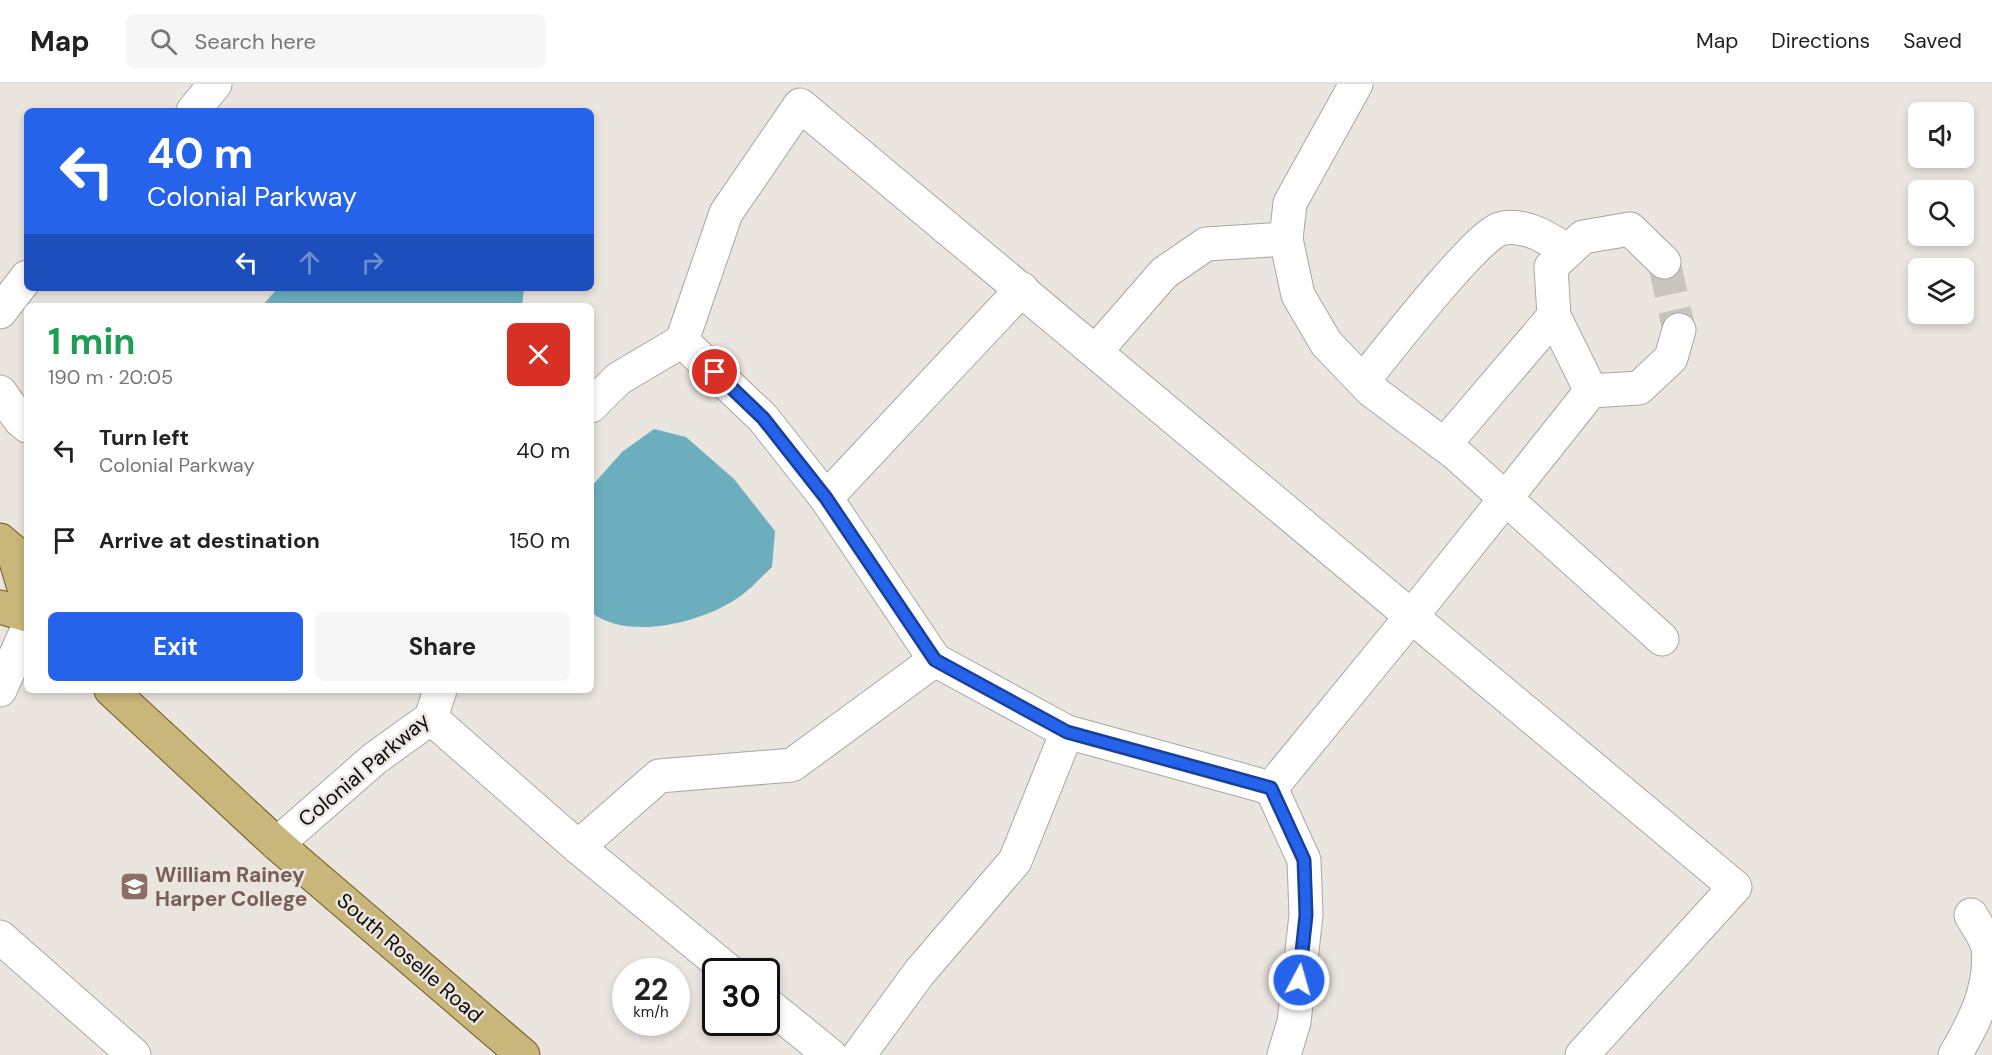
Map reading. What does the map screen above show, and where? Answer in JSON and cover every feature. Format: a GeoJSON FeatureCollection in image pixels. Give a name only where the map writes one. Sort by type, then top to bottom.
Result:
{"type":"FeatureCollection","features":[{"type":"Feature","properties":{"kind":"main road"},"geometry":{"type":"LineString","coordinates":[[0,540],[13,551],[24,588]]}},
{"type":"Feature","properties":{"kind":"main road"},"geometry":{"type":"LineString","coordinates":[[0,607],[24,616]]}},
{"type":"Feature","properties":{"kind":"main road","name":"South Roselle Road"},"geometry":{"type":"LineString","coordinates":[[114,693],[277,844],[524,1055]]}},
{"type":"Feature","properties":{"kind":"street"},"geometry":{"type":"LineString","coordinates":[[195,108],[215,84]]}},
{"type":"Feature","properties":{"kind":"street"},"geometry":{"type":"LineString","coordinates":[[1356,84],[1290,203],[1286,239],[1298,294],[1326,343],[1371,390],[1444,446],[1662,639]]}},
{"type":"Feature","properties":{"kind":"street"},"geometry":{"type":"LineString","coordinates":[[594,403],[618,379],[682,341],[726,213],[800,105],[1735,887],[1582,1055]]}},
{"type":"Feature","properties":{"kind":"street"},"geometry":{"type":"LineString","coordinates":[[1363,381],[1446,281],[1488,235],[1499,229],[1526,230],[1545,236],[1568,251]]}},
{"type":"Feature","properties":{"kind":"street"},"geometry":{"type":"LineString","coordinates":[[1591,391],[1554,316],[1551,267],[1583,237],[1630,229],[1664,262]]}},
{"type":"Feature","properties":{"kind":"street"},"geometry":{"type":"LineString","coordinates":[[1096,351],[1164,273],[1206,244],[1286,239]]}},
{"type":"Feature","properties":{"kind":"street"},"geometry":{"type":"LineString","coordinates":[[0,312],[24,281]]}},
{"type":"Feature","properties":{"kind":"street"},"geometry":{"type":"LineString","coordinates":[[826,498],[1022,289]]}},
{"type":"Feature","properties":{"kind":"street"},"geometry":{"type":"LineString","coordinates":[[1444,446],[1554,316]]}},
{"type":"Feature","properties":{"kind":"street"},"geometry":{"type":"LineString","coordinates":[[1271,788],[1591,391],[1639,387],[1671,358],[1679,330]]}},
{"type":"Feature","properties":{"kind":"street"},"geometry":{"type":"LineString","coordinates":[[682,341],[763,418],[826,498],[935,660],[1067,732],[1271,788]]}},
{"type":"Feature","properties":{"kind":"street"},"geometry":{"type":"LineString","coordinates":[[0,392],[24,423]]}},
{"type":"Feature","properties":{"kind":"street"},"geometry":{"type":"LineString","coordinates":[[0,626],[24,618]]}},
{"type":"Feature","properties":{"kind":"street"},"geometry":{"type":"LineString","coordinates":[[0,690],[24,637]]}},
{"type":"Feature","properties":{"kind":"street"},"geometry":{"type":"LineString","coordinates":[[578,847],[659,776],[792,765],[935,660]]}},
{"type":"Feature","properties":{"kind":"street"},"geometry":{"type":"LineString","coordinates":[[436,704],[578,847],[713,958]]}},
{"type":"Feature","properties":{"kind":"street","name":"Colonial Parkway"},"geometry":{"type":"LineString","coordinates":[[277,844],[436,704]]}},
{"type":"Feature","properties":{"kind":"street"},"geometry":{"type":"LineString","coordinates":[[859,1055],[919,973],[1015,861],[1067,732]]}},
{"type":"Feature","properties":{"kind":"street"},"geometry":{"type":"LineString","coordinates":[[1271,788],[1304,860],[1306,915],[1294,1022],[1284,1055]]}},
{"type":"Feature","properties":{"kind":"street"},"geometry":{"type":"LineString","coordinates":[[1955,1055],[1975,1017],[1987,982],[1988,947],[1971,915]]}},
{"type":"Feature","properties":{"kind":"street"},"geometry":{"type":"LineString","coordinates":[[0,937],[134,1055]]}},
{"type":"Feature","properties":{"kind":"street"},"geometry":{"type":"LineString","coordinates":[[780,1014],[830,1055]]}},
{"type":"Feature","properties":{"kind":"water"},"geometry":{"type":"Polygon","coordinates":[[[275,291],[524,291],[522,303],[265,303],[275,291]]]}},
{"type":"Feature","properties":{"kind":"water"},"geometry":{"type":"Polygon","coordinates":[[[654,429],[686,437],[734,479],[775,531],[772,567],[738,598],[718,609],[682,622],[662,626],[623,626],[606,621],[594,614],[594,484],[622,452],[654,429]]]}},
{"type":"Feature","properties":{"kind":"tunnel"},"geometry":{"type":"LineString","coordinates":[[1664,262],[1679,330]]}},
{"type":"Feature","properties":{"kind":"place","name":"William Rainey Harper College"},"geometry":{"type":"Point","coordinates":[134,887]}},
{"type":"Feature","properties":{"kind":"route"},"geometry":{"type":"LineString","coordinates":[[715,372],[763,418],[826,498],[935,660],[1067,732],[1271,788],[1304,860],[1306,915],[1299,980]]}}]}
